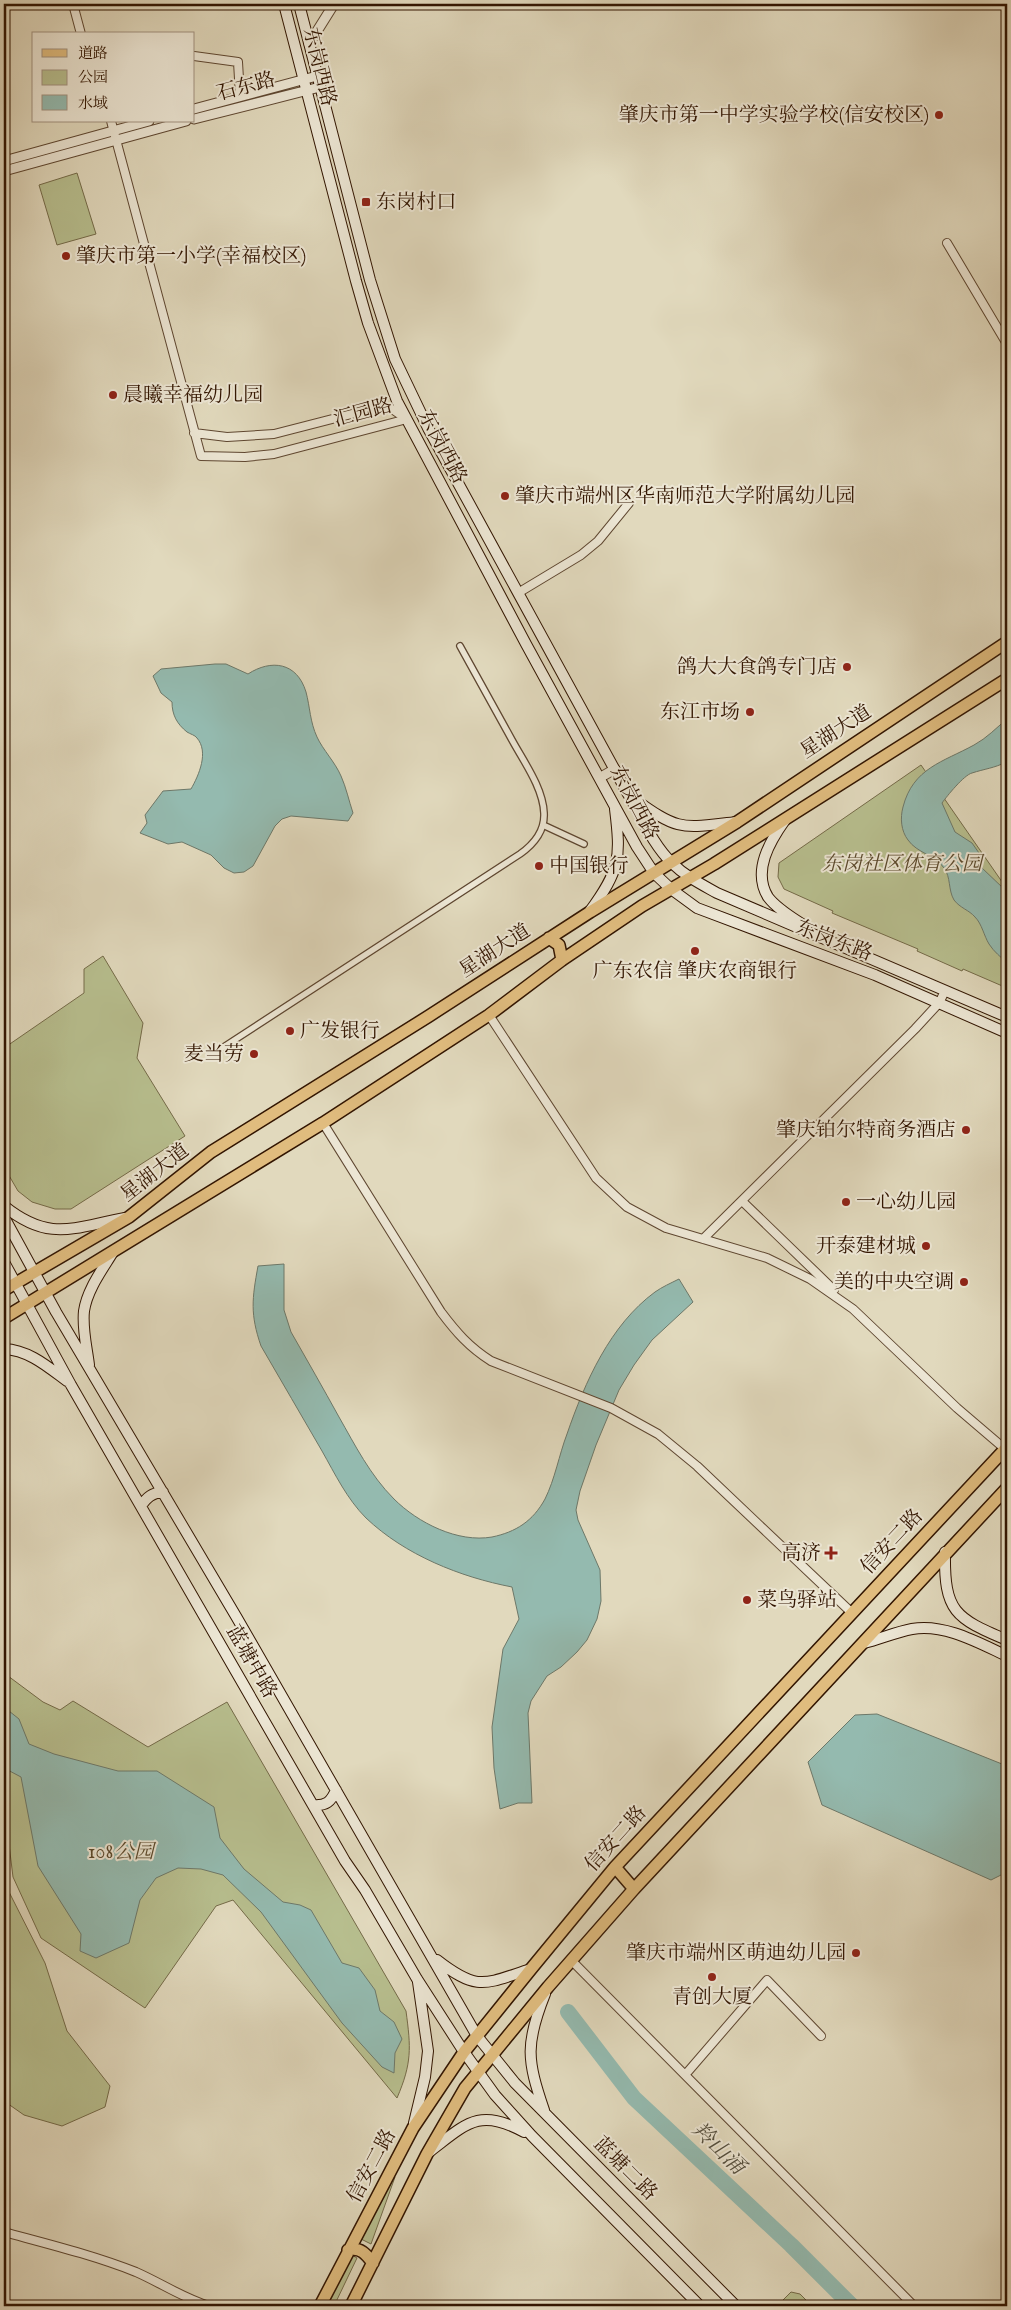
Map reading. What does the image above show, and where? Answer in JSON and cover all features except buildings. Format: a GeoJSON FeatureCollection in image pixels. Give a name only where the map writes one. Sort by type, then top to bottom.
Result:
{"type":"FeatureCollection","features":[{"type":"Feature","properties":{"kind":"main road","name":"东岗西路"},"geometry":{"type":"LineString","coordinates":[[284,4],[368,323],[398,401],[526,644],[654,873]]}},
{"type":"Feature","properties":{"kind":"main road","name":"东岗西路"},"geometry":{"type":"LineString","coordinates":[[299,4],[370,280],[395,358],[428,428],[518,593],[628,794],[671,863]]}},
{"type":"Feature","properties":{"kind":"main road","name":"星湖大道"},"geometry":{"type":"LineString","coordinates":[[4,1290],[129,1217],[211,1152],[429,1016],[590,912],[737,822],[1007,642]]}},
{"type":"Feature","properties":{"kind":"main road","name":"星湖大道"},"geometry":{"type":"LineString","coordinates":[[4,1318],[322,1123],[489,1015],[562,960],[671,889],[786,819],[1007,679]]}},
{"type":"Feature","properties":{"kind":"main road"},"geometry":{"type":"LineString","coordinates":[[628,794],[660,818],[679,826],[688,828],[737,822]]}},
{"type":"Feature","properties":{"kind":"main road"},"geometry":{"type":"LineString","coordinates":[[590,912],[609,884],[617,866],[619,843],[614,803]]}},
{"type":"Feature","properties":{"kind":"main road"},"geometry":{"type":"LineString","coordinates":[[786,819],[773,838],[765,856],[762,875],[765,891],[779,908],[822,938]]}},
{"type":"Feature","properties":{"kind":"main road","name":"东岗东路"},"geometry":{"type":"LineString","coordinates":[[671,863],[690,878],[727,898],[1007,1017]]}},
{"type":"Feature","properties":{"kind":"main road","name":"东岗东路"},"geometry":{"type":"LineString","coordinates":[[654,873],[671,889],[697,908],[875,976],[1007,1033]]}},
{"type":"Feature","properties":{"kind":"main road"},"geometry":{"type":"LineString","coordinates":[[549,938],[558,945],[562,960]]}},
{"type":"Feature","properties":{"kind":"main road"},"geometry":{"type":"LineString","coordinates":[[4,1206],[29,1223],[54,1231],[129,1217]]}},
{"type":"Feature","properties":{"kind":"main road","name":"蓝塘中路"},"geometry":{"type":"LineString","coordinates":[[4,1217],[34,1274],[434,1958],[477,2036],[492,2055]]}},
{"type":"Feature","properties":{"kind":"main road"},"geometry":{"type":"LineString","coordinates":[[89,1369],[84,1325],[86,1302],[98,1276],[113,1252]]}},
{"type":"Feature","properties":{"kind":"main road","name":"蓝塘中路"},"geometry":{"type":"LineString","coordinates":[[4,1262],[71,1385],[312,1805],[417,1979],[478,2071]]}},
{"type":"Feature","properties":{"kind":"main road"},"geometry":{"type":"LineString","coordinates":[[4,1349],[27,1354],[38,1359],[71,1385]]}},
{"type":"Feature","properties":{"kind":"main road","name":"信安二路"},"geometry":{"type":"LineString","coordinates":[[320,2306],[413,2128],[464,2052],[615,1867],[1006,1448]]}},
{"type":"Feature","properties":{"kind":"main road"},"geometry":{"type":"LineString","coordinates":[[351,2306],[427,2154],[465,2088],[478,2071],[634,1888],[1007,1488]]}},
{"type":"Feature","properties":{"kind":"main road"},"geometry":{"type":"LineString","coordinates":[[141,1506],[146,1498],[155,1493],[163,1492]]}},
{"type":"Feature","properties":{"kind":"main road"},"geometry":{"type":"LineString","coordinates":[[946,1552],[946,1588],[949,1601],[964,1619],[981,1629],[1007,1640]]}},
{"type":"Feature","properties":{"kind":"main road"},"geometry":{"type":"LineString","coordinates":[[864,1643],[913,1629],[929,1628],[975,1641],[1007,1656]]}},
{"type":"Feature","properties":{"kind":"main road"},"geometry":{"type":"LineString","coordinates":[[312,1805],[323,1806],[332,1801],[336,1790]]}},
{"type":"Feature","properties":{"kind":"main road"},"geometry":{"type":"LineString","coordinates":[[615,1867],[634,1888]]}},
{"type":"Feature","properties":{"kind":"main road"},"geometry":{"type":"LineString","coordinates":[[434,1958],[458,1976],[480,1984],[496,1982],[530,1970]]}},
{"type":"Feature","properties":{"kind":"main road"},"geometry":{"type":"LineString","coordinates":[[413,2128],[425,2076],[428,2051],[417,1979]]}},
{"type":"Feature","properties":{"kind":"main road"},"geometry":{"type":"LineString","coordinates":[[545,2113],[532,2073],[529,2053],[534,2022],[548,1987]]}},
{"type":"Feature","properties":{"kind":"main road","name":"蓝塘二路"},"geometry":{"type":"LineString","coordinates":[[492,2055],[515,2083],[736,2306]]}},
{"type":"Feature","properties":{"kind":"main road"},"geometry":{"type":"LineString","coordinates":[[478,2071],[495,2095],[532,2136],[700,2306]]}},
{"type":"Feature","properties":{"kind":"main road"},"geometry":{"type":"LineString","coordinates":[[427,2154],[458,2130],[479,2120],[495,2119],[506,2122],[532,2136]]}},
{"type":"Feature","properties":{"kind":"main road"},"geometry":{"type":"LineString","coordinates":[[348,2250],[355,2248],[361,2250],[373,2263]]}},
{"type":"Feature","properties":{"kind":"street"},"geometry":{"type":"LineString","coordinates":[[73,4],[80,32]]}},
{"type":"Feature","properties":{"kind":"street"},"geometry":{"type":"LineString","coordinates":[[309,44],[334,4]]}},
{"type":"Feature","properties":{"kind":"street"},"geometry":{"type":"LineString","coordinates":[[195,56],[238,62],[240,96]]}},
{"type":"Feature","properties":{"kind":"street"},"geometry":{"type":"LineString","coordinates":[[306,85],[317,76]]}},
{"type":"Feature","properties":{"kind":"street"},"geometry":{"type":"LineString","coordinates":[[306,85],[320,87]]}},
{"type":"Feature","properties":{"kind":"street","name":"石东路"},"geometry":{"type":"LineString","coordinates":[[195,109],[240,96],[306,85]]}},
{"type":"Feature","properties":{"kind":"street","name":"石东路"},"geometry":{"type":"LineString","coordinates":[[195,119],[306,85]]}},
{"type":"Feature","properties":{"kind":"street"},"geometry":{"type":"LineString","coordinates":[[111,122],[194,433]]}},
{"type":"Feature","properties":{"kind":"street"},"geometry":{"type":"LineString","coordinates":[[4,171],[115,136],[147,122]]}},
{"type":"Feature","properties":{"kind":"street"},"geometry":{"type":"LineString","coordinates":[[4,161],[181,122]]}},
{"type":"Feature","properties":{"kind":"street"},"geometry":{"type":"LineString","coordinates":[[947,243],[1007,344]]}},
{"type":"Feature","properties":{"kind":"street","name":"汇园路"},"geometry":{"type":"LineString","coordinates":[[379,406],[392,409],[407,419],[274,454],[245,457],[201,456],[194,433],[227,437],[274,434],[379,406]]}},
{"type":"Feature","properties":{"kind":"street"},"geometry":{"type":"LineString","coordinates":[[518,593],[581,555],[598,541],[629,504]]}},
{"type":"Feature","properties":{"kind":"street"},"geometry":{"type":"LineString","coordinates":[[216,1052],[520,854],[530,847],[539,836],[543,825],[544,813],[542,800],[533,777],[460,646]]}},
{"type":"Feature","properties":{"kind":"street"},"geometry":{"type":"LineString","coordinates":[[600,777],[615,769]]}},
{"type":"Feature","properties":{"kind":"street"},"geometry":{"type":"LineString","coordinates":[[543,825],[584,844]]}},
{"type":"Feature","properties":{"kind":"street"},"geometry":{"type":"LineString","coordinates":[[703,1239],[939,1004],[945,990]]}},
{"type":"Feature","properties":{"kind":"street"},"geometry":{"type":"LineString","coordinates":[[489,1015],[596,1178],[628,1207],[666,1228],[767,1258],[810,1279],[853,1309]]}},
{"type":"Feature","properties":{"kind":"street"},"geometry":{"type":"LineString","coordinates":[[322,1123],[441,1312],[459,1336],[473,1349],[490,1360],[568,1390],[641,1423],[679,1450],[852,1613]]}},
{"type":"Feature","properties":{"kind":"street"},"geometry":{"type":"LineString","coordinates":[[742,1201],[957,1408],[1006,1448]]}},
{"type":"Feature","properties":{"kind":"street"},"geometry":{"type":"LineString","coordinates":[[572,1961],[914,2306]]}},
{"type":"Feature","properties":{"kind":"street"},"geometry":{"type":"LineString","coordinates":[[684,2074],[767,1980],[821,2036]]}},
{"type":"Feature","properties":{"kind":"street"},"geometry":{"type":"LineString","coordinates":[[4,2232],[95,2256],[138,2273],[194,2301],[209,2306]]}},
{"type":"Feature","properties":{"kind":"green space"},"geometry":{"type":"Polygon","coordinates":[[[77,173],[96,234],[57,245],[39,185],[77,173]]]}},
{"type":"Feature","properties":{"kind":"green space","name":"东岗社区体育公园"},"geometry":{"type":"Polygon","coordinates":[[[921,765],[1007,889],[1007,988],[963,969],[962,971],[917,951],[918,949],[832,913],[833,911],[784,889],[778,877],[779,863],[921,765]]]}},
{"type":"Feature","properties":{"kind":"green space"},"geometry":{"type":"Polygon","coordinates":[[[103,956],[143,1023],[137,1058],[185,1136],[71,1209],[55,1209],[32,1202],[18,1191],[4,1167],[4,1048],[84,993],[84,969],[103,956]]]}},
{"type":"Feature","properties":{"kind":"green space","name":"108公园"},"geometry":{"type":"Polygon","coordinates":[[[4,1673],[43,1702],[60,1710],[73,1701],[148,1747],[227,1702],[406,2011],[409,2035],[408,2065],[397,2098],[233,1900],[216,1906],[145,2008],[41,1938],[13,1877],[5,1812],[8,1890],[45,1963],[67,2031],[110,2086],[105,2107],[62,2126],[24,2115],[4,2101],[4,1673]]]}},
{"type":"Feature","properties":{"kind":"green space"},"geometry":{"type":"Polygon","coordinates":[[[392,2176],[395,2177],[371,2244],[359,2238],[392,2176]]]}},
{"type":"Feature","properties":{"kind":"green space"},"geometry":{"type":"Polygon","coordinates":[[[350,2254],[357,2258],[334,2306],[324,2306],[350,2254]]]}},
{"type":"Feature","properties":{"kind":"green space"},"geometry":{"type":"Polygon","coordinates":[[[791,2292],[800,2294],[812,2306],[777,2306],[791,2292]]]}},
{"type":"Feature","properties":{"kind":"water"},"geometry":{"type":"Polygon","coordinates":[[[226,664],[248,674],[257,669],[274,665],[290,669],[296,674],[306,692],[315,731],[341,776],[353,813],[348,821],[291,816],[282,819],[275,826],[253,866],[244,872],[234,873],[224,868],[211,855],[182,842],[168,844],[140,833],[147,823],[145,815],[163,791],[191,789],[202,764],[201,744],[196,737],[180,726],[174,715],[172,702],[161,693],[153,676],[161,669],[226,664]]]}},
{"type":"Feature","properties":{"kind":"water"},"geometry":{"type":"Polygon","coordinates":[[[1007,719],[1006,762],[969,775],[956,786],[942,803],[955,832],[972,843],[979,853],[982,868],[1003,888],[1007,909],[1007,963],[991,947],[973,915],[954,900],[948,875],[944,868],[908,840],[901,820],[908,794],[914,783],[922,775],[941,762],[979,742],[1007,719]]]}},
{"type":"Feature","properties":{"kind":"water"},"geometry":{"type":"Polygon","coordinates":[[[284,1264],[284,1310],[291,1332],[370,1470],[385,1490],[415,1516],[439,1529],[466,1537],[479,1538],[501,1535],[516,1529],[535,1514],[545,1499],[574,1414],[591,1375],[612,1338],[639,1305],[658,1290],[679,1279],[693,1302],[652,1340],[619,1390],[596,1445],[580,1491],[576,1510],[578,1520],[600,1570],[601,1601],[597,1619],[587,1640],[561,1667],[547,1676],[531,1701],[528,1713],[532,1803],[518,1803],[500,1809],[494,1768],[492,1727],[503,1649],[519,1619],[512,1587],[453,1571],[398,1543],[366,1518],[347,1495],[261,1346],[257,1335],[253,1306],[258,1266],[284,1264]]]}},
{"type":"Feature","properties":{"kind":"water"},"geometry":{"type":"Polygon","coordinates":[[[4,1707],[19,1719],[29,1744],[54,1754],[118,1771],[157,1771],[214,1807],[220,1838],[244,1869],[283,1902],[300,1905],[311,1910],[342,1963],[359,1968],[375,1990],[380,2011],[394,2022],[402,2039],[395,2053],[394,2073],[382,2067],[342,2023],[261,1912],[223,1875],[201,1869],[178,1868],[156,1878],[140,1900],[129,1943],[96,1958],[80,1951],[81,1934],[38,1866],[21,1777],[4,1768],[4,1707]]]}},
{"type":"Feature","properties":{"kind":"water"},"geometry":{"type":"Polygon","coordinates":[[[877,1714],[1007,1766],[1007,1872],[991,1880],[822,1805],[808,1762],[855,1715],[877,1714]]]}},
{"type":"Feature","properties":{"kind":"waterway","name":"羚山涌"},"geometry":{"type":"LineString","coordinates":[[568,2012],[634,2098],[791,2245],[852,2306]]}},
{"type":"Feature","properties":{"kind":"place","name":"肇庆市第一中学实验学校(信安校区)"},"geometry":{"type":"Point","coordinates":[939,115]}},
{"type":"Feature","properties":{"kind":"place","name":"东岗村口"},"geometry":{"type":"Point","coordinates":[366,202]}},
{"type":"Feature","properties":{"kind":"place","name":"肇庆市第一小学(幸福校区)"},"geometry":{"type":"Point","coordinates":[66,256]}},
{"type":"Feature","properties":{"kind":"place","name":"晨曦幸福幼儿园"},"geometry":{"type":"Point","coordinates":[113,395]}},
{"type":"Feature","properties":{"kind":"place","name":"肇庆市端州区华南师范大学附属幼儿园"},"geometry":{"type":"Point","coordinates":[505,496]}},
{"type":"Feature","properties":{"kind":"place","name":"鸽大大食鸽专门店"},"geometry":{"type":"Point","coordinates":[847,667]}},
{"type":"Feature","properties":{"kind":"place","name":"东江市场"},"geometry":{"type":"Point","coordinates":[750,712]}},
{"type":"Feature","properties":{"kind":"place","name":"中国银行"},"geometry":{"type":"Point","coordinates":[539,866]}},
{"type":"Feature","properties":{"kind":"place","name":"广东农信 肇庆农商银行"},"geometry":{"type":"Point","coordinates":[695,951]}},
{"type":"Feature","properties":{"kind":"place","name":"广发银行"},"geometry":{"type":"Point","coordinates":[290,1031]}},
{"type":"Feature","properties":{"kind":"place","name":"麦当劳"},"geometry":{"type":"Point","coordinates":[254,1054]}},
{"type":"Feature","properties":{"kind":"place","name":"肇庆铂尔特商务酒店"},"geometry":{"type":"Point","coordinates":[966,1130]}},
{"type":"Feature","properties":{"kind":"place","name":"一心幼儿园"},"geometry":{"type":"Point","coordinates":[846,1202]}},
{"type":"Feature","properties":{"kind":"place","name":"开泰建材城"},"geometry":{"type":"Point","coordinates":[926,1246]}},
{"type":"Feature","properties":{"kind":"place","name":"美的中央空调"},"geometry":{"type":"Point","coordinates":[964,1282]}},
{"type":"Feature","properties":{"kind":"place","name":"高济"},"geometry":{"type":"Point","coordinates":[831,1553]}},
{"type":"Feature","properties":{"kind":"place","name":"菜鸟驿站"},"geometry":{"type":"Point","coordinates":[747,1600]}},
{"type":"Feature","properties":{"kind":"place","name":"肇庆市端州区萌迪幼儿园"},"geometry":{"type":"Point","coordinates":[856,1953]}},
{"type":"Feature","properties":{"kind":"place","name":"青创大厦"},"geometry":{"type":"Point","coordinates":[712,1977]}}]}
